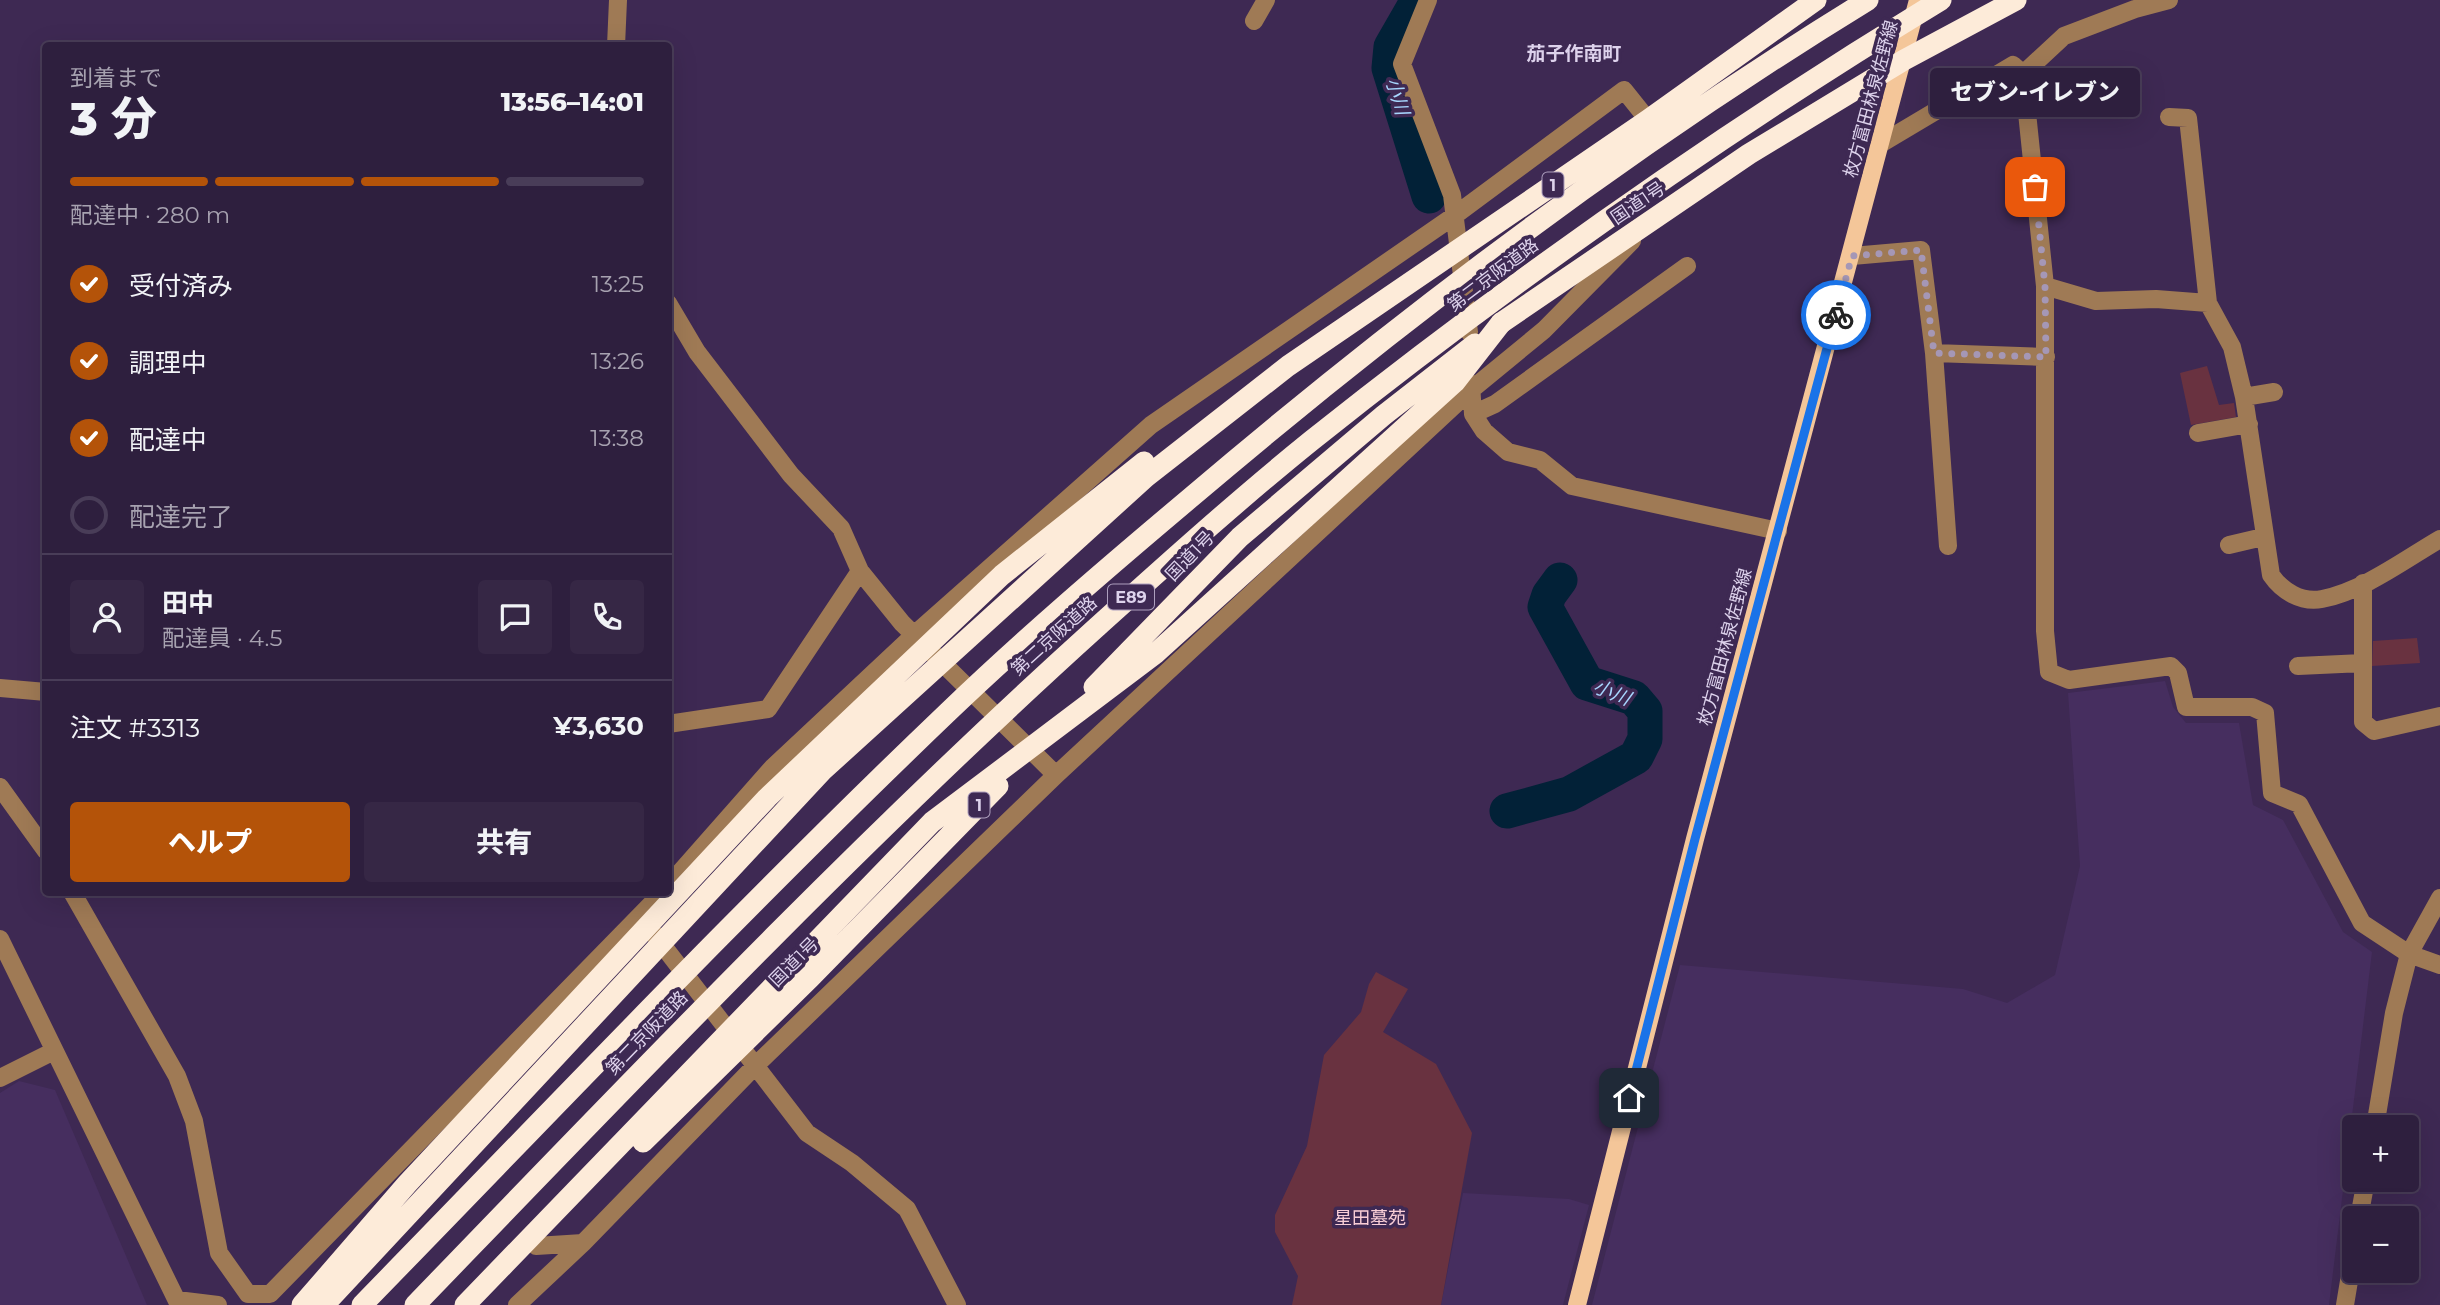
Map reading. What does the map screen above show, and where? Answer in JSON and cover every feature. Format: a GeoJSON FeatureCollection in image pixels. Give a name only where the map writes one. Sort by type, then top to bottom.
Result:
{"type":"FeatureCollection","features":[{"type":"Feature","properties":{"kind":"highway","name":"1"},"geometry":{"type":"LineString","coordinates":[[324,1305],[822,771],[1146,477],[1288,366],[1648,120],[1816,0]]}},
{"type":"Feature","properties":{"kind":"highway","name":"第二京阪道路"},"geometry":{"type":"LineString","coordinates":[[362,1305],[765,894],[950,710],[1136,543],[1285,417],[1446,291],[1622,161],[1868,0]]}},
{"type":"Feature","properties":{"kind":"highway","name":"第二京阪道路"},"geometry":{"type":"LineString","coordinates":[[415,1305],[790,919],[973,739],[1160,571],[1310,442],[1643,192],[1817,75],[1941,0]]}},
{"type":"Feature","properties":{"kind":"highway","name":"国道1号"},"geometry":{"type":"LineString","coordinates":[[473,1305],[810,978],[1240,537],[1384,415],[1501,323],[1749,154],[1904,60],[2016,0]]}},
{"type":"Feature","properties":{"kind":"highway"},"geometry":{"type":"LineString","coordinates":[[465,1305],[932,822],[1156,653],[1455,382],[1501,323]]}},
{"type":"Feature","properties":{"kind":"highway"},"geometry":{"type":"LineString","coordinates":[[302,1305],[407,1184],[767,798],[1002,575],[1217,403],[1288,366]]}},
{"type":"Feature","properties":{"kind":"main road","name":"枚方富田林泉佐野線"},"geometry":{"type":"LineString","coordinates":[[1577,1305],[1695,839],[1918,0]]}},
{"type":"Feature","properties":{"kind":"street"},"geometry":{"type":"LineString","coordinates":[[616,42],[618,0]]}},
{"type":"Feature","properties":{"kind":"street"},"geometry":{"type":"LineString","coordinates":[[1254,21],[1266,0]]}},
{"type":"Feature","properties":{"kind":"street"},"geometry":{"type":"LineString","coordinates":[[1428,0],[1402,64],[1452,195],[1472,353],[1473,414],[1484,431],[1508,452],[1540,460],[1572,486],[1778,531]]}},
{"type":"Feature","properties":{"kind":"street"},"geometry":{"type":"LineString","coordinates":[[2023,74],[2064,36],[2136,9],[2169,0]]}},
{"type":"Feature","properties":{"kind":"street"},"geometry":{"type":"LineString","coordinates":[[1882,143],[2013,65],[2023,74],[2045,286],[2045,631],[2049,673],[2069,680],[2171,666],[2178,673],[2186,707],[2252,708],[2265,713],[2272,793],[2299,804],[2362,923],[2409,954],[2440,965]]}},
{"type":"Feature","properties":{"kind":"street"},"geometry":{"type":"LineString","coordinates":[[672,881],[772,767],[915,634],[1151,425],[1454,216],[1623,90],[1648,120]]}},
{"type":"Feature","properties":{"kind":"street"},"geometry":{"type":"LineString","coordinates":[[2169,117],[2188,118],[2208,303],[2232,347],[2244,397],[2263,537],[2271,575],[2281,589],[2300,598],[2321,600],[2363,583],[2440,539]]}},
{"type":"Feature","properties":{"kind":"street"},"geometry":{"type":"LineString","coordinates":[[517,1305],[583,1243],[755,1066],[1056,775],[1471,390],[1544,330],[1652,221]]}},
{"type":"Feature","properties":{"kind":"street"},"geometry":{"type":"LineString","coordinates":[[1852,256],[1921,250],[1934,353],[1948,546]]}},
{"type":"Feature","properties":{"kind":"street"},"geometry":{"type":"LineString","coordinates":[[1473,414],[1494,404],[1687,266]]}},
{"type":"Feature","properties":{"kind":"street"},"geometry":{"type":"LineString","coordinates":[[2045,286],[2096,301],[2156,299],[2208,303]]}},
{"type":"Feature","properties":{"kind":"street"},"geometry":{"type":"LineString","coordinates":[[672,310],[698,352],[791,475],[841,527],[860,570],[902,623],[1056,775]]}},
{"type":"Feature","properties":{"kind":"street"},"geometry":{"type":"LineString","coordinates":[[1934,353],[2046,357]]}},
{"type":"Feature","properties":{"kind":"street"},"geometry":{"type":"LineString","coordinates":[[2244,397],[2273,392]]}},
{"type":"Feature","properties":{"kind":"street"},"geometry":{"type":"LineString","coordinates":[[2198,433],[2249,424]]}},
{"type":"Feature","properties":{"kind":"street"},"geometry":{"type":"LineString","coordinates":[[2230,545],[2263,537]]}},
{"type":"Feature","properties":{"kind":"street"},"geometry":{"type":"LineString","coordinates":[[672,723],[768,709],[860,570]]}},
{"type":"Feature","properties":{"kind":"street"},"geometry":{"type":"LineString","coordinates":[[2363,583],[2363,722],[2374,731],[2440,716]]}},
{"type":"Feature","properties":{"kind":"street"},"geometry":{"type":"LineString","coordinates":[[2298,666],[2363,663]]}},
{"type":"Feature","properties":{"kind":"street"},"geometry":{"type":"LineString","coordinates":[[0,688],[42,692]]}},
{"type":"Feature","properties":{"kind":"street"},"geometry":{"type":"LineString","coordinates":[[0,787],[42,845]]}},
{"type":"Feature","properties":{"kind":"street"},"geometry":{"type":"LineString","coordinates":[[74,896],[177,1076],[194,1121],[219,1253],[248,1294]]}},
{"type":"Feature","properties":{"kind":"street"},"geometry":{"type":"LineString","coordinates":[[0,939],[178,1302],[219,1305],[248,1294],[270,1294],[659,896]]}},
{"type":"Feature","properties":{"kind":"street"},"geometry":{"type":"LineString","coordinates":[[2377,1115],[2394,1013],[2409,954],[2440,898]]}},
{"type":"Feature","properties":{"kind":"street"},"geometry":{"type":"LineString","coordinates":[[641,917],[807,1133],[852,1163],[907,1209],[957,1305]]}},
{"type":"Feature","properties":{"kind":"street"},"geometry":{"type":"LineString","coordinates":[[0,1078],[54,1051]]}},
{"type":"Feature","properties":{"kind":"street"},"geometry":{"type":"LineString","coordinates":[[536,1246],[583,1243]]}},
{"type":"Feature","properties":{"kind":"street"},"geometry":{"type":"LineString","coordinates":[[2345,1305],[2349,1283]]}},
{"type":"Feature","properties":{"kind":"shaded area"},"geometry":{"type":"Polygon","coordinates":[[[2165,681],[2173,707],[2186,723],[2239,723],[2253,805],[2283,820],[2343,932],[2372,952],[2352,1115],[2342,1115],[2343,1192],[2329,1305],[1592,1305],[1680,965],[1963,989],[2007,1003],[2055,975],[2080,866],[2068,693],[2165,681]]]}},
{"type":"Feature","properties":{"kind":"shaded area"},"geometry":{"type":"Polygon","coordinates":[[[19,1081],[55,1090],[147,1305],[0,1305],[0,1093],[19,1081]]]}},
{"type":"Feature","properties":{"kind":"shaded area"},"geometry":{"type":"Polygon","coordinates":[[[1463,1193],[1569,1199],[1589,1205],[1563,1305],[1441,1305],[1463,1193]]]}},
{"type":"Feature","properties":{"kind":"green space"},"geometry":{"type":"Polygon","coordinates":[[[2207,366],[2219,405],[2234,403],[2236,417],[2191,425],[2180,373],[2207,366]]]}},
{"type":"Feature","properties":{"kind":"green space"},"geometry":{"type":"Polygon","coordinates":[[[2417,638],[2420,663],[2372,666],[2373,641],[2417,638]]]}},
{"type":"Feature","properties":{"kind":"green space","name":"星田墓苑"},"geometry":{"type":"Polygon","coordinates":[[[1376,972],[1408,989],[1383,1032],[1436,1064],[1472,1133],[1441,1305],[1292,1305],[1298,1276],[1275,1232],[1275,1215],[1307,1146],[1324,1055],[1361,1012],[1369,984],[1376,972]]]}},
{"type":"Feature","properties":{"kind":"waterway","name":"小川"},"geometry":{"type":"LineString","coordinates":[[1418,0],[1391,47],[1389,68],[1429,196]]}},
{"type":"Feature","properties":{"kind":"waterway","name":"小川"},"geometry":{"type":"LineString","coordinates":[[1507,811],[1569,794],[1636,757],[1645,739],[1645,711],[1634,698],[1587,683],[1545,607],[1549,595],[1560,580]]}},
{"type":"Feature","properties":{"kind":"way so far"},"geometry":{"type":"LineString","coordinates":[[1836,315],[1852,256],[1921,250],[1934,353],[2046,357],[2045,286],[2035,187]]}},
{"type":"Feature","properties":{"kind":"place","name":"セブン-イレブン"},"geometry":{"type":"Point","coordinates":[2035,187]}},
{"type":"Feature","properties":{"kind":"district","name":"茄子作南町"},"geometry":{"type":"Point","coordinates":[1574,53]}},
{"type":"Feature","properties":{"kind":"route"},"geometry":{"type":"LineString","coordinates":[[1629,1098],[1695,839],[1836,315]]}}]}
